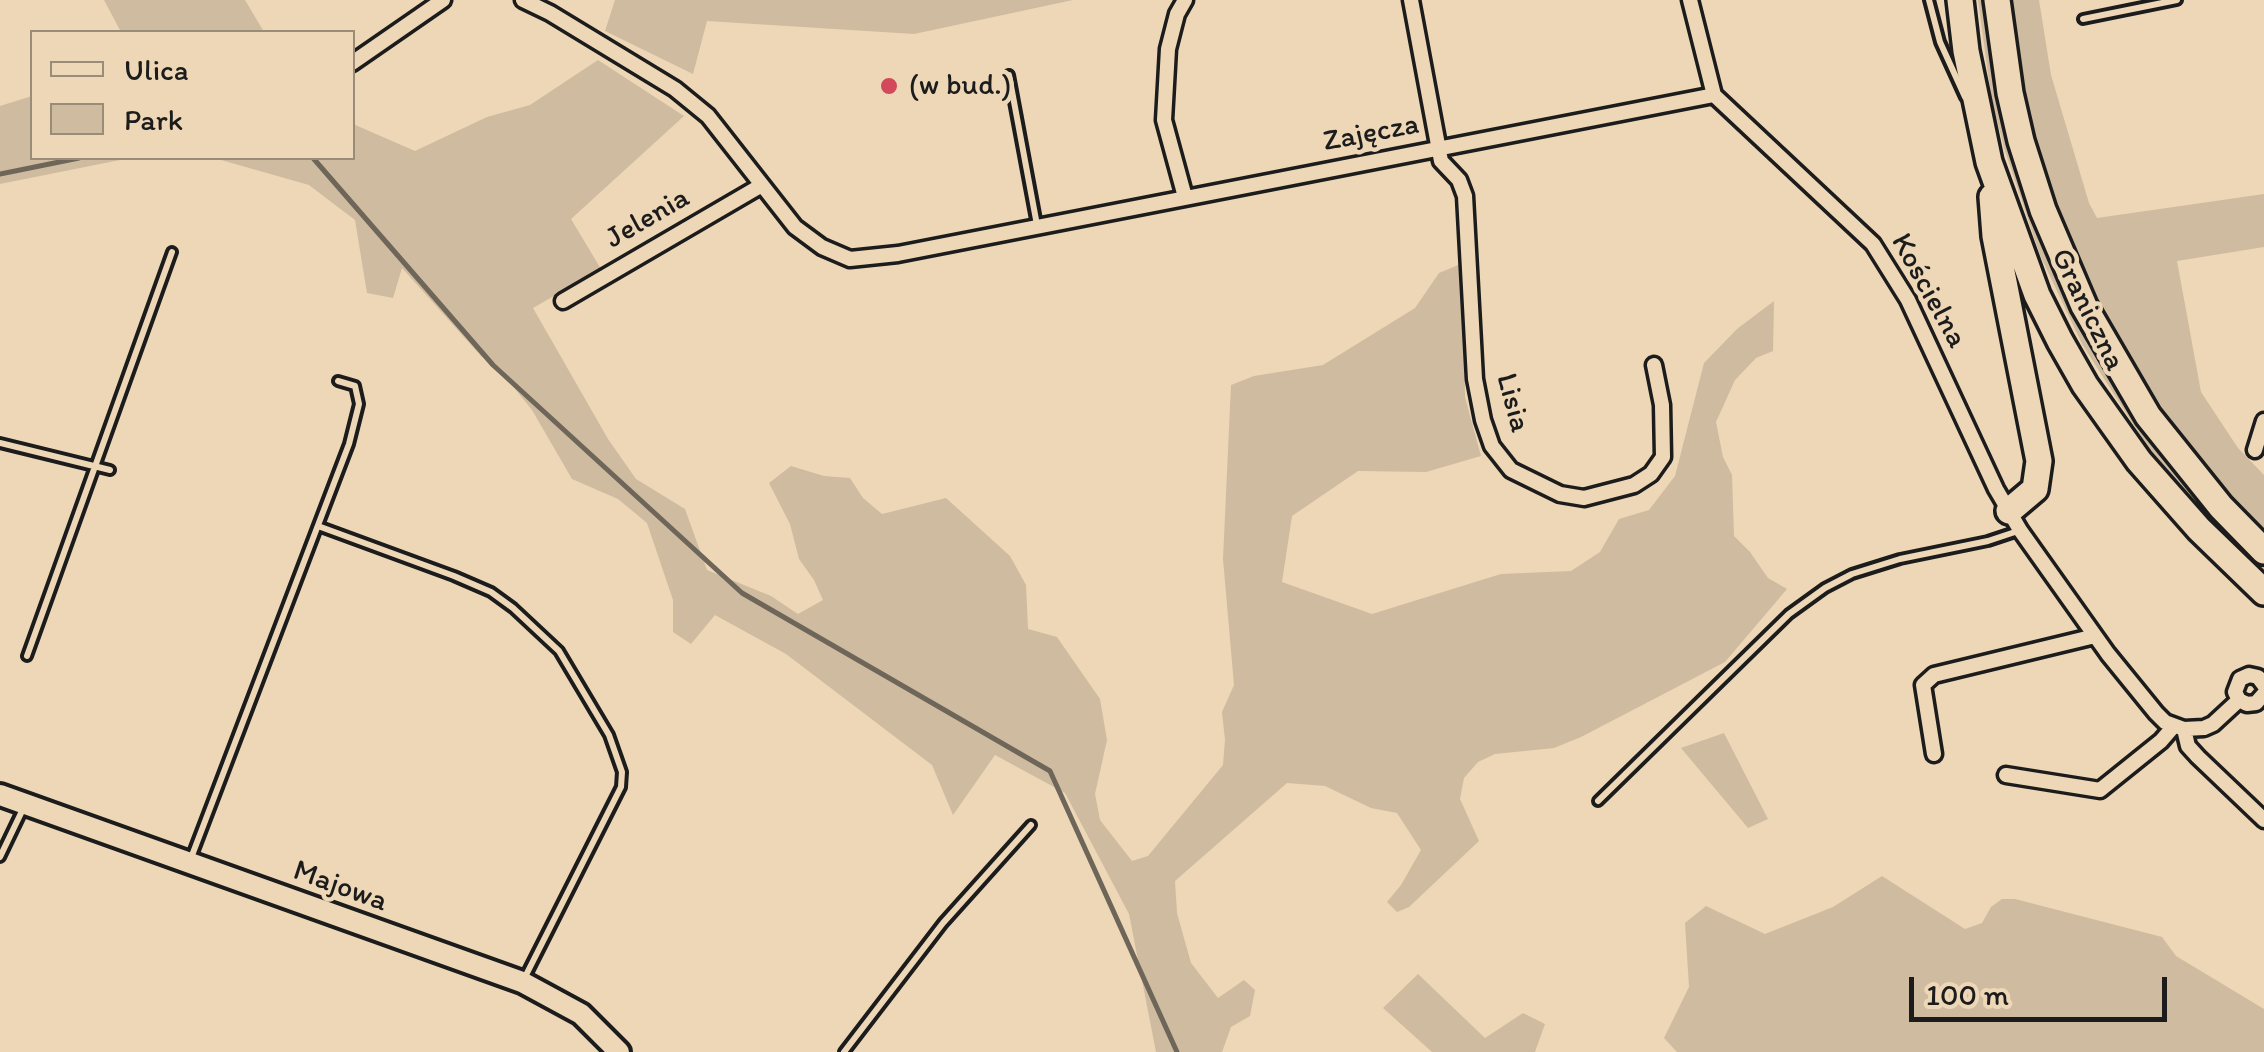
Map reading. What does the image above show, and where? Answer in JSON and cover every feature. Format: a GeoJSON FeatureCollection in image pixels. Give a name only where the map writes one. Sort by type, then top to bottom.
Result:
{"type":"FeatureCollection","features":[{"type":"Feature","properties":{"kind":"highway","name":"Graniczna"},"geometry":{"type":"LineString","coordinates":[[1960,0],[1989,162],[2038,295],[2110,421],[2174,503],[2262,592]]}},
{"type":"Feature","properties":{"kind":"highway","name":"Graniczna"},"geometry":{"type":"LineString","coordinates":[[1997,0],[2021,141],[2043,210],[2084,306],[2148,416],[2221,507],[2264,551]]}},
{"type":"Feature","properties":{"kind":"highway"},"geometry":{"type":"LineString","coordinates":[[1989,162],[1996,236],[2038,461],[2035,488],[2015,521]]}},
{"type":"Feature","properties":{"kind":"street"},"geometry":{"type":"LineString","coordinates":[[355,61],[442,0]]}},
{"type":"Feature","properties":{"kind":"street","name":"Zajęcza"},"geometry":{"type":"LineString","coordinates":[[522,0],[675,89],[708,116],[795,227],[810,240],[850,259],[898,254],[1714,95]]}},
{"type":"Feature","properties":{"kind":"street"},"geometry":{"type":"LineString","coordinates":[[1185,0],[1168,49],[1164,120],[1185,197]]}},
{"type":"Feature","properties":{"kind":"street"},"geometry":{"type":"LineString","coordinates":[[1410,0],[1439,150]]}},
{"type":"Feature","properties":{"kind":"street"},"geometry":{"type":"LineString","coordinates":[[1690,0],[1714,95]]}},
{"type":"Feature","properties":{"kind":"street","name":"Kościelna"},"geometry":{"type":"LineString","coordinates":[[1714,95],[1873,244],[1908,300],[2015,521],[2094,636],[2156,713],[2179,728],[2198,757],[2264,820]]}},
{"type":"Feature","properties":{"kind":"street","name":"Lisia"},"geometry":{"type":"LineString","coordinates":[[1439,150],[1441,161],[1460,180],[1466,196],[1475,379],[1482,420],[1492,446],[1512,470],[1560,494],[1584,498],[1618,492],[1650,474],[1662,457],[1665,436],[1654,365]]}},
{"type":"Feature","properties":{"kind":"street","name":"Jelenia"},"geometry":{"type":"LineString","coordinates":[[562,301],[762,185]]}},
{"type":"Feature","properties":{"kind":"street"},"geometry":{"type":"LineString","coordinates":[[2255,450],[2264,421]]}},
{"type":"Feature","properties":{"kind":"street"},"geometry":{"type":"LineString","coordinates":[[1934,754],[1924,684],[1934,675],[2094,636]]}},
{"type":"Feature","properties":{"kind":"street"},"geometry":{"type":"LineString","coordinates":[[2239,700],[2236,692],[2240,679],[2249,675],[2262,677]]}},
{"type":"Feature","properties":{"kind":"street"},"geometry":{"type":"LineString","coordinates":[[2239,700],[2252,704],[2264,697]]}},
{"type":"Feature","properties":{"kind":"street"},"geometry":{"type":"LineString","coordinates":[[2006,775],[2100,790],[2179,728],[2213,724],[2239,700]]}},
{"type":"Feature","properties":{"kind":"street","name":"Majowa"},"geometry":{"type":"LineString","coordinates":[[0,794],[522,982],[580,1014],[618,1052]]}},
{"type":"Feature","properties":{"kind":"lane"},"geometry":{"type":"LineString","coordinates":[[1930,0],[1940,42],[1980,125]]}},
{"type":"Feature","properties":{"kind":"lane"},"geometry":{"type":"LineString","coordinates":[[2083,18],[2177,0]]}},
{"type":"Feature","properties":{"kind":"lane"},"geometry":{"type":"LineString","coordinates":[[1009,75],[1037,225]]}},
{"type":"Feature","properties":{"kind":"lane"},"geometry":{"type":"LineString","coordinates":[[27,656],[172,252]]}},
{"type":"Feature","properties":{"kind":"lane"},"geometry":{"type":"LineString","coordinates":[[188,864],[349,444],[359,404],[356,386],[338,381]]}},
{"type":"Feature","properties":{"kind":"lane"},"geometry":{"type":"LineString","coordinates":[[0,443],[110,470]]}},
{"type":"Feature","properties":{"kind":"lane"},"geometry":{"type":"LineString","coordinates":[[1598,801],[1789,614],[1824,588],[1852,574],[1900,559],[1988,542],[2015,521]]}},
{"type":"Feature","properties":{"kind":"lane"},"geometry":{"type":"LineString","coordinates":[[318,526],[454,576],[490,592],[513,608],[559,651],[610,735],[622,772],[622,787],[522,982]]}},
{"type":"Feature","properties":{"kind":"lane"},"geometry":{"type":"LineString","coordinates":[[0,858],[26,804]]}},
{"type":"Feature","properties":{"kind":"lane"},"geometry":{"type":"LineString","coordinates":[[844,1052],[943,923],[1031,824]]}},
{"type":"Feature","properties":{"kind":"green space"},"geometry":{"type":"Polygon","coordinates":[[[104,0],[245,0],[263,30],[120,30],[104,0]]]}},
{"type":"Feature","properties":{"kind":"green space"},"geometry":{"type":"Polygon","coordinates":[[[615,0],[1073,0],[914,34],[707,21],[693,74],[605,31],[615,0]]]}},
{"type":"Feature","properties":{"kind":"green space"},"geometry":{"type":"Polygon","coordinates":[[[1978,0],[1985,0],[2051,259],[2241,543],[2264,565],[2264,575],[2196,506],[2147,446],[2082,344],[2040,255],[2004,148],[1991,96],[1978,0]]]}},
{"type":"Feature","properties":{"kind":"green space"},"geometry":{"type":"Polygon","coordinates":[[[2011,0],[2039,0],[2051,75],[2089,203],[2097,218],[2264,194],[2264,247],[2177,261],[2201,392],[2238,448],[2264,475],[2264,533],[2216,483],[2163,415],[2126,358],[2087,281],[2055,203],[2023,99],[2011,0]]]}},
{"type":"Feature","properties":{"kind":"green space"},"geometry":{"type":"Polygon","coordinates":[[[598,60],[684,116],[571,219],[601,269],[533,308],[608,439],[636,479],[685,509],[707,570],[771,596],[798,614],[823,600],[799,559],[790,524],[769,483],[791,466],[824,476],[850,478],[863,498],[882,514],[946,498],[1010,556],[1026,585],[1028,629],[1057,637],[1100,699],[1107,740],[1095,794],[1100,820],[1132,861],[1148,856],[1223,765],[1222,712],[1234,685],[1223,559],[1231,385],[1254,376],[1323,365],[1415,308],[1439,273],[1463,263],[1465,397],[1481,456],[1426,472],[1358,471],[1292,516],[1282,582],[1372,614],[1501,574],[1571,571],[1600,552],[1619,519],[1649,510],[1675,476],[1704,363],[1737,329],[1774,301],[1773,351],[1756,358],[1735,380],[1716,422],[1723,457],[1732,475],[1734,536],[1768,578],[1787,589],[1725,662],[1554,748],[1495,754],[1478,762],[1464,778],[1460,799],[1479,841],[1409,907],[1397,912],[1387,902],[1421,850],[1397,813],[1371,808],[1325,786],[1287,783],[1175,881],[1177,913],[1191,963],[1218,998],[1244,980],[1255,990],[1250,1016],[1231,1027],[1222,1052],[1156,1052],[1129,914],[1065,793],[995,755],[953,815],[932,765],[786,654],[715,615],[691,644],[673,632],[673,600],[647,523],[618,499],[572,479],[532,410],[503,374],[481,356],[402,268],[393,298],[367,293],[355,220],[309,185],[221,160],[355,160],[355,125],[415,151],[487,117],[530,105],[598,60]]]}},
{"type":"Feature","properties":{"kind":"green space"},"geometry":{"type":"Polygon","coordinates":[[[30,97],[30,160],[120,160],[0,184],[0,106],[30,97]]]}},
{"type":"Feature","properties":{"kind":"green space"},"geometry":{"type":"Polygon","coordinates":[[[1724,733],[1768,819],[1748,828],[1681,748],[1724,733]]]}},
{"type":"Feature","properties":{"kind":"green space"},"geometry":{"type":"Polygon","coordinates":[[[1882,876],[1965,929],[1982,923],[1991,907],[2002,899],[2015,899],[2162,937],[2176,956],[2264,1009],[2264,1052],[1677,1052],[1664,1038],[1689,987],[1685,923],[1706,906],[1765,934],[1833,907],[1882,876]]]}},
{"type":"Feature","properties":{"kind":"green space"},"geometry":{"type":"Polygon","coordinates":[[[1418,974],[1485,1038],[1523,1013],[1545,1024],[1535,1052],[1432,1052],[1383,1008],[1418,974]]]}},
{"type":"Feature","properties":{"kind":"waterway"},"geometry":{"type":"LineString","coordinates":[[0,174],[69,160]]}},
{"type":"Feature","properties":{"kind":"waterway"},"geometry":{"type":"LineString","coordinates":[[315,160],[493,365],[742,593],[1050,771],[1177,1052]]}},
{"type":"Feature","properties":{"kind":"place","name":"(w bud.)"},"geometry":{"type":"Point","coordinates":[889,86]}}]}
